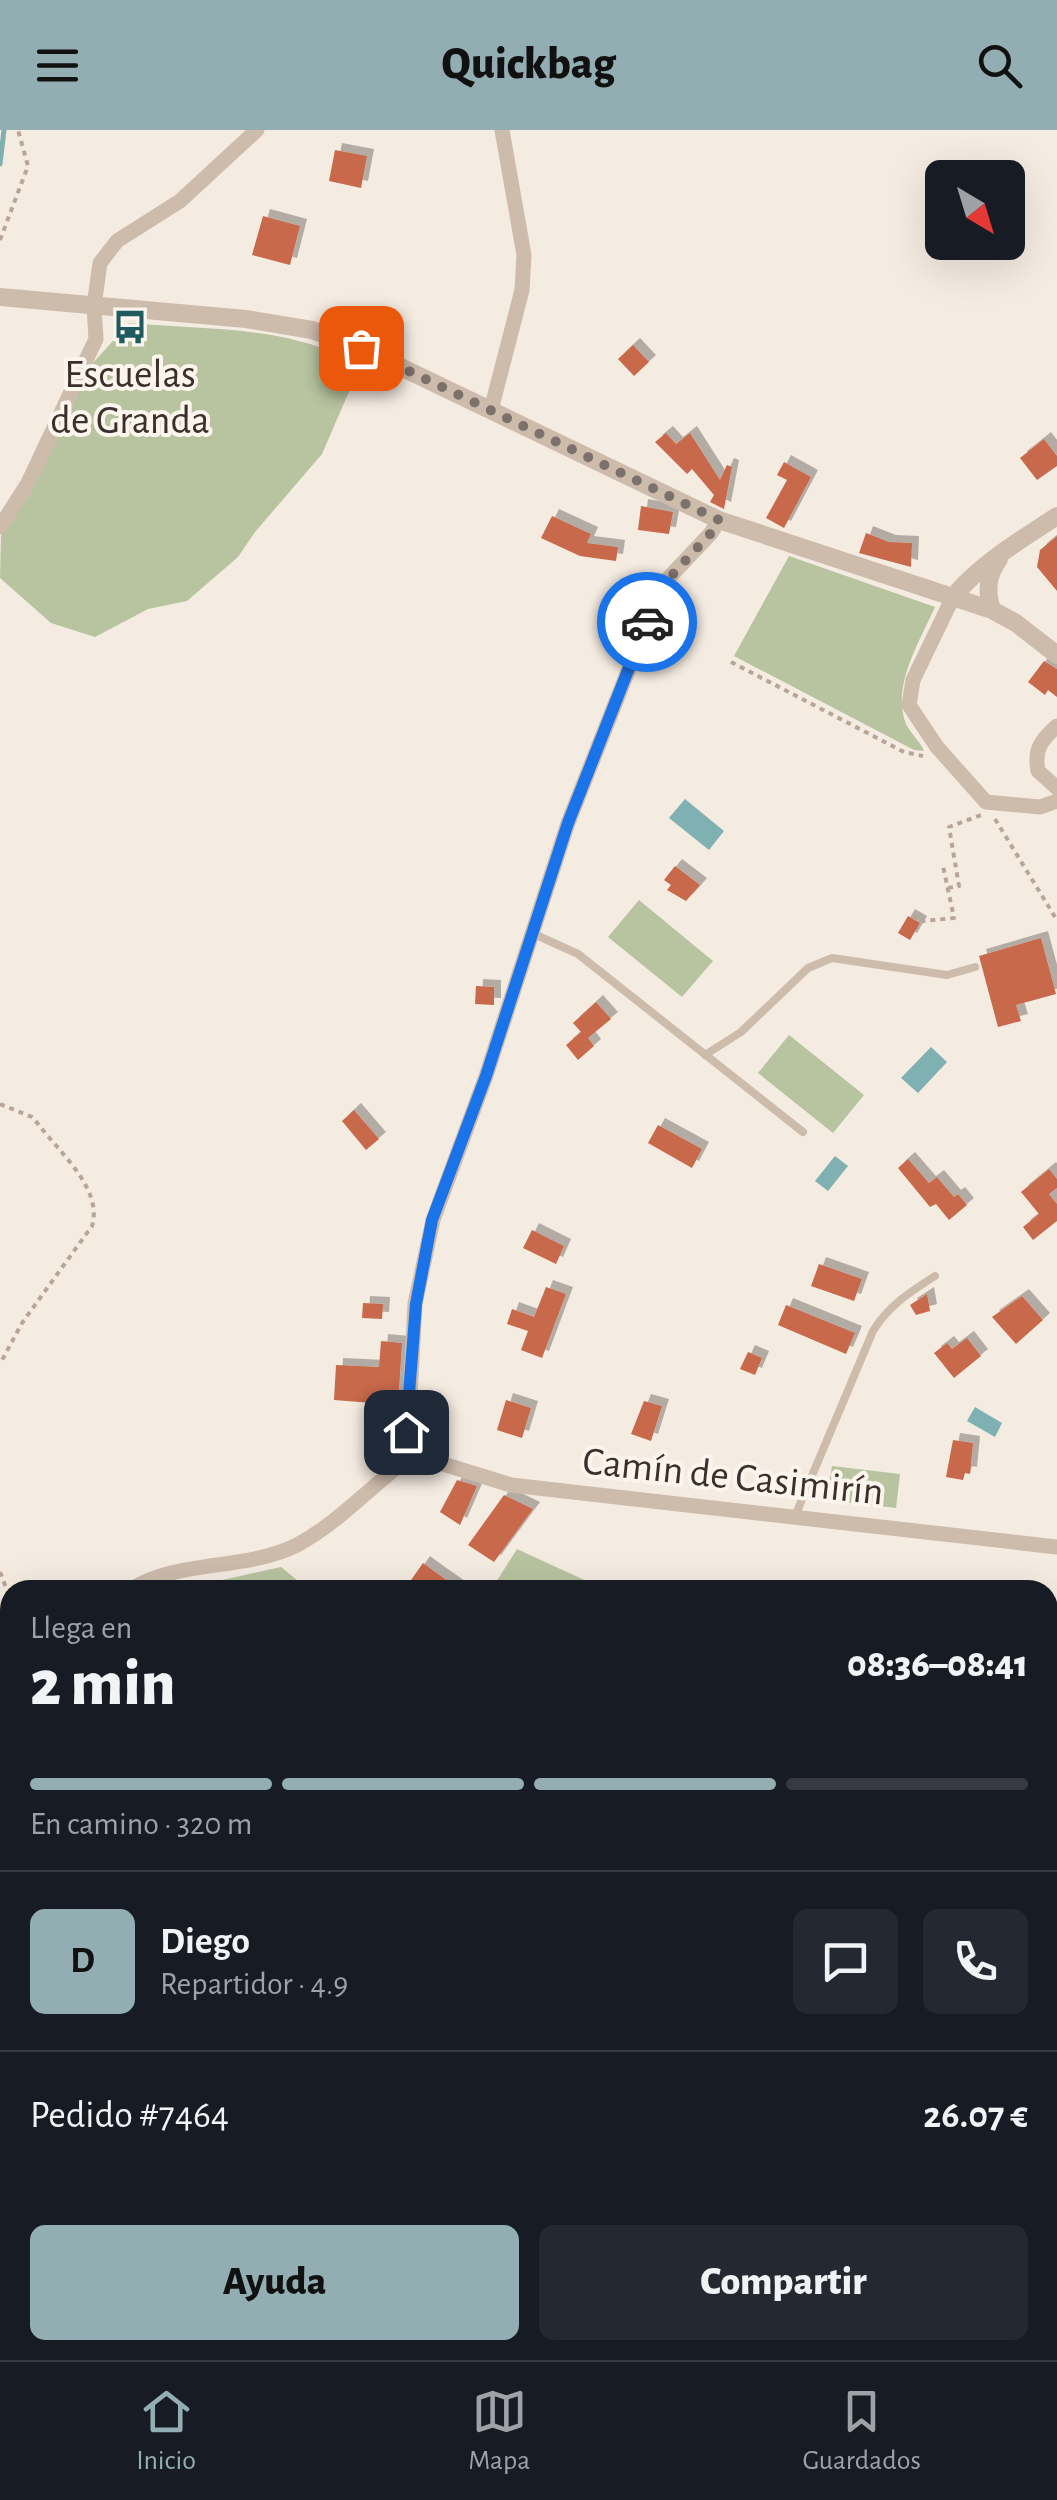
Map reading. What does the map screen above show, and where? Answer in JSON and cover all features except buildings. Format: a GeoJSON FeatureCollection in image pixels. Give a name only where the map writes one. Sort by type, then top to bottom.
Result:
{"type":"FeatureCollection","features":[{"type":"Feature","properties":{"kind":"street"},"geometry":{"type":"LineString","coordinates":[[0,527],[28,483],[96,340],[94,306],[100,263],[117,241],[180,201],[257,130]]}},
{"type":"Feature","properties":{"kind":"street"},"geometry":{"type":"LineString","coordinates":[[491,410],[522,290],[524,255],[502,130]]}},
{"type":"Feature","properties":{"kind":"street"},"geometry":{"type":"LineString","coordinates":[[0,297],[246,319],[312,330],[361,348],[719,520],[992,610],[1057,655]]}},
{"type":"Feature","properties":{"kind":"street"},"geometry":{"type":"LineString","coordinates":[[1057,516],[965,582],[954,596],[913,680],[909,706],[942,753],[986,802],[1040,807],[1057,800]]}},
{"type":"Feature","properties":{"kind":"street"},"geometry":{"type":"LineString","coordinates":[[146,1580],[260,1557],[296,1545],[396,1468],[407,1450],[416,1304],[432,1220],[486,1076],[568,823],[662,586],[719,520]]}},
{"type":"Feature","properties":{"kind":"street"},"geometry":{"type":"LineString","coordinates":[[992,610],[987,595],[991,569],[1005,551]]}},
{"type":"Feature","properties":{"kind":"street"},"geometry":{"type":"LineString","coordinates":[[1057,726],[1036,750],[1038,771],[1057,788]]}},
{"type":"Feature","properties":{"kind":"street","name":"Camín de Casimirín"},"geometry":{"type":"LineString","coordinates":[[407,1450],[510,1485],[1057,1546]]}},
{"type":"Feature","properties":{"kind":"lane"},"geometry":{"type":"LineString","coordinates":[[533,933],[578,954],[803,1132]]}},
{"type":"Feature","properties":{"kind":"lane"},"geometry":{"type":"LineString","coordinates":[[705,1055],[742,1032],[808,968],[832,958],[947,975],[975,967]]}},
{"type":"Feature","properties":{"kind":"lane"},"geometry":{"type":"LineString","coordinates":[[795,1516],[872,1332],[882,1316],[906,1294],[935,1276]]}},
{"type":"Feature","properties":{"kind":"path"},"geometry":{"type":"LineString","coordinates":[[0,240],[28,166],[18,130]]}},
{"type":"Feature","properties":{"kind":"path"},"geometry":{"type":"LineString","coordinates":[[731,662],[904,752],[930,756],[942,753]]}},
{"type":"Feature","properties":{"kind":"path"},"geometry":{"type":"LineString","coordinates":[[948,888],[960,886],[949,828],[990,811],[1054,918]]}},
{"type":"Feature","properties":{"kind":"path"},"geometry":{"type":"LineString","coordinates":[[913,919],[954,918],[943,866]]}},
{"type":"Feature","properties":{"kind":"path"},"geometry":{"type":"LineString","coordinates":[[0,1104],[32,1117],[40,1125],[92,1194],[95,1214],[92,1226],[22,1323],[0,1364]]}},
{"type":"Feature","properties":{"kind":"green space"},"geometry":{"type":"Polygon","coordinates":[[[129,323],[278,336],[307,343],[360,366],[322,454],[238,557],[187,601],[148,609],[95,637],[51,623],[0,578],[1,536],[29,495],[93,363],[129,323]]]}},
{"type":"Feature","properties":{"kind":"green space"},"geometry":{"type":"Polygon","coordinates":[[[789,556],[935,607],[909,664],[902,694],[906,724],[924,751],[914,750],[734,656],[789,556]]]}},
{"type":"Feature","properties":{"kind":"green space"},"geometry":{"type":"Polygon","coordinates":[[[639,900],[713,961],[682,997],[608,937],[639,900]]]}},
{"type":"Feature","properties":{"kind":"green space"},"geometry":{"type":"Polygon","coordinates":[[[789,1035],[864,1095],[833,1133],[758,1073],[789,1035]]]}},
{"type":"Feature","properties":{"kind":"green space"},"geometry":{"type":"Polygon","coordinates":[[[832,1466],[900,1474],[896,1508],[827,1500],[832,1466]]]}},
{"type":"Feature","properties":{"kind":"green space"},"geometry":{"type":"Polygon","coordinates":[[[517,1549],[584,1580],[497,1580],[517,1549]]]}},
{"type":"Feature","properties":{"kind":"green space"},"geometry":{"type":"Polygon","coordinates":[[[281,1567],[297,1580],[222,1580],[281,1567]]]}},
{"type":"Feature","properties":{"kind":"water"},"geometry":{"type":"Polygon","coordinates":[[[685,799],[724,831],[709,850],[669,818],[685,799]]]}},
{"type":"Feature","properties":{"kind":"water"},"geometry":{"type":"Polygon","coordinates":[[[931,1047],[947,1062],[918,1093],[901,1078],[931,1047]]]}},
{"type":"Feature","properties":{"kind":"water"},"geometry":{"type":"Polygon","coordinates":[[[835,1156],[848,1166],[828,1191],[815,1181],[835,1156]]]}},
{"type":"Feature","properties":{"kind":"water"},"geometry":{"type":"Polygon","coordinates":[[[975,1407],[1002,1423],[995,1437],[967,1421],[975,1407]]]}},
{"type":"Feature","properties":{"kind":"waterway"},"geometry":{"type":"LineString","coordinates":[[0,164],[4,130]]}},
{"type":"Feature","properties":{"kind":"way so far"},"geometry":{"type":"LineString","coordinates":[[361,348],[719,520],[662,586],[647,622]]}},
{"type":"Feature","properties":{"kind":"place","name":"Escuelas de Granda"},"geometry":{"type":"Point","coordinates":[130,327]}},
{"type":"Feature","properties":{"kind":"route"},"geometry":{"type":"LineString","coordinates":[[406,1432],[411,1344],[432,1220],[486,1076],[568,823],[647,622]]}}]}
